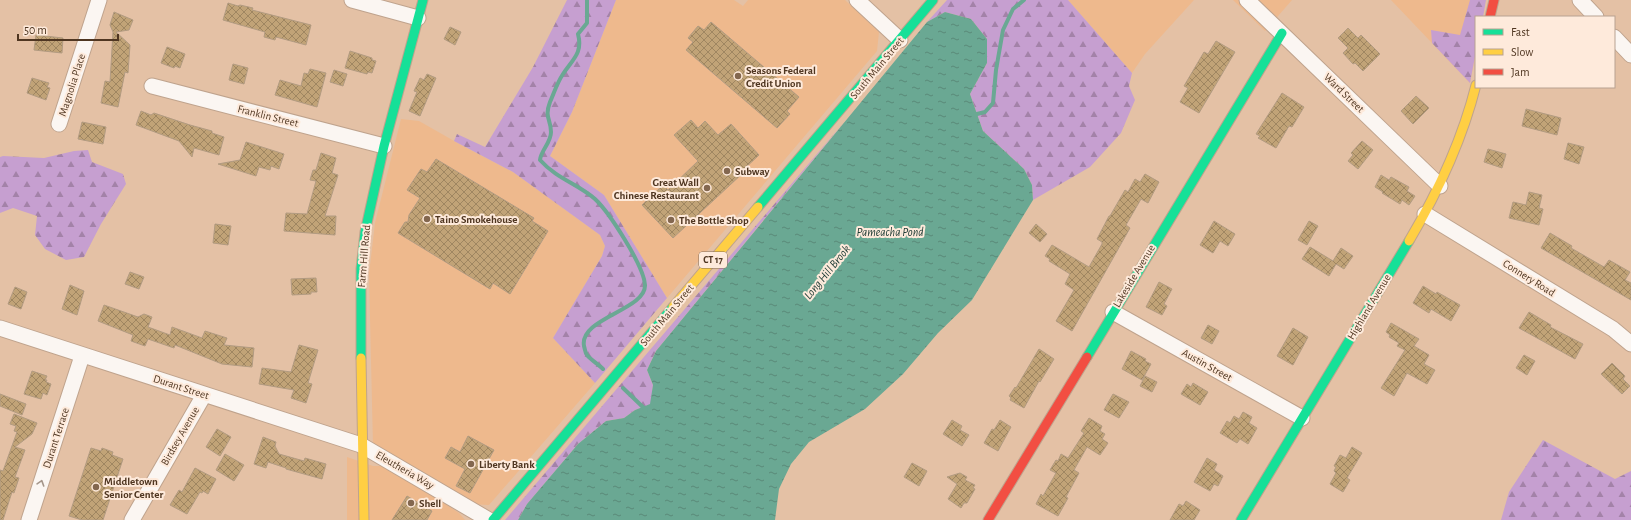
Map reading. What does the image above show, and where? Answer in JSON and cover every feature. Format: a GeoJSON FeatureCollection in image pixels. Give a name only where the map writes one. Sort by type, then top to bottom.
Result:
{"type":"FeatureCollection","features":[{"type":"Feature","properties":{"kind":"main road","name":"Farm Hill Road"},"geometry":{"type":"LineString","coordinates":[[364,520],[361,445],[361,269],[365,232],[384,146],[423,0]]}},
{"type":"Feature","properties":{"kind":"main road","name":"South Main Street"},"geometry":{"type":"LineString","coordinates":[[493,520],[933,0]]}},
{"type":"Feature","properties":{"kind":"main road"},"geometry":{"type":"LineString","coordinates":[[1490,16],[1494,0]]}},
{"type":"Feature","properties":{"kind":"main road","name":"Lakeside Avenue"},"geometry":{"type":"LineString","coordinates":[[988,520],[1282,33]]}},
{"type":"Feature","properties":{"kind":"main road","name":"Highland Avenue"},"geometry":{"type":"LineString","coordinates":[[1241,520],[1425,214],[1440,186],[1460,141],[1468,118],[1475,88]]}},
{"type":"Feature","properties":{"kind":"street","name":"Magnolia Place"},"geometry":{"type":"LineString","coordinates":[[59,124],[99,0]]}},
{"type":"Feature","properties":{"kind":"street"},"geometry":{"type":"LineString","coordinates":[[352,0],[418,18]]}},
{"type":"Feature","properties":{"kind":"street"},"geometry":{"type":"LineString","coordinates":[[857,0],[900,40]]}},
{"type":"Feature","properties":{"kind":"street","name":"Ward Street"},"geometry":{"type":"LineString","coordinates":[[1248,0],[1440,186]]}},
{"type":"Feature","properties":{"kind":"street"},"geometry":{"type":"LineString","coordinates":[[1580,0],[1595,16]]}},
{"type":"Feature","properties":{"kind":"street"},"geometry":{"type":"LineString","coordinates":[[1615,38],[1631,55]]}},
{"type":"Feature","properties":{"kind":"street","name":"Franklin Street"},"geometry":{"type":"LineString","coordinates":[[152,86],[384,146]]}},
{"type":"Feature","properties":{"kind":"street","name":"Connery Road"},"geometry":{"type":"LineString","coordinates":[[1425,214],[1613,329],[1631,344]]}},
{"type":"Feature","properties":{"kind":"street","name":"Austin Street"},"geometry":{"type":"LineString","coordinates":[[1113,312],[1302,418]]}},
{"type":"Feature","properties":{"kind":"street","name":"Durant Street"},"geometry":{"type":"LineString","coordinates":[[0,328],[82,356],[361,445]]}},
{"type":"Feature","properties":{"kind":"street","name":"Durant Terrace"},"geometry":{"type":"LineString","coordinates":[[29,520],[82,356]]}},
{"type":"Feature","properties":{"kind":"street","name":"Birdsey Avenue"},"geometry":{"type":"LineString","coordinates":[[132,520],[204,394]]}},
{"type":"Feature","properties":{"kind":"street","name":"Eleutheria Way"},"geometry":{"type":"LineString","coordinates":[[361,445],[489,520]]}},
{"type":"Feature","properties":{"kind":"shaded area"},"geometry":{"type":"Polygon","coordinates":[[[616,0],[734,0],[743,6],[748,0],[845,0],[879,32],[877,51],[667,298],[604,195],[550,156],[572,112],[616,0]]]}},
{"type":"Feature","properties":{"kind":"shaded area"},"geometry":{"type":"Polygon","coordinates":[[[1068,0],[1194,0],[1145,54],[1132,73],[1068,0]]]}},
{"type":"Feature","properties":{"kind":"shaded area"},"geometry":{"type":"Polygon","coordinates":[[[1233,0],[1292,0],[1265,31],[1233,0]]]}},
{"type":"Feature","properties":{"kind":"shaded area"},"geometry":{"type":"Polygon","coordinates":[[[1391,0],[1486,0],[1477,16],[1475,16],[1475,56],[1470,83],[1391,0]]]}},
{"type":"Feature","properties":{"kind":"shaded area"},"geometry":{"type":"Polygon","coordinates":[[[401,119],[419,121],[513,172],[600,235],[605,246],[602,256],[553,338],[595,383],[489,505],[470,504],[373,446],[369,274],[375,223],[401,119]]]}},
{"type":"Feature","properties":{"kind":"shaded area"},"geometry":{"type":"Polygon","coordinates":[[[347,457],[373,466],[382,466],[447,505],[459,513],[465,520],[347,520],[347,457]]]}},
{"type":"Feature","properties":{"kind":"green space"},"geometry":{"type":"Polygon","coordinates":[[[567,0],[616,0],[572,112],[550,156],[604,195],[667,298],[595,383],[553,338],[602,256],[605,246],[600,235],[513,172],[454,141],[457,134],[485,147],[533,67],[567,0]]]}},
{"type":"Feature","properties":{"kind":"green space"},"geometry":{"type":"Polygon","coordinates":[[[947,0],[1068,0],[1132,73],[1129,86],[1135,100],[1121,133],[1090,167],[1033,200],[1032,185],[1024,169],[983,131],[970,94],[987,63],[987,39],[971,19],[945,12],[927,22],[947,0]]]}},
{"type":"Feature","properties":{"kind":"green space"},"geometry":{"type":"Polygon","coordinates":[[[1470,0],[1486,0],[1483,16],[1475,16],[1475,56],[1470,83],[1432,43],[1431,30],[1460,35],[1470,0]]]}},
{"type":"Feature","properties":{"kind":"green space"},"geometry":{"type":"Polygon","coordinates":[[[845,121],[656,351],[647,370],[653,385],[651,404],[635,410],[624,418],[606,421],[578,444],[527,504],[518,520],[505,520],[845,121]]]}},
{"type":"Feature","properties":{"kind":"green space"},"geometry":{"type":"Polygon","coordinates":[[[88,150],[92,162],[123,174],[126,184],[101,224],[84,257],[66,260],[45,249],[35,235],[37,216],[13,208],[0,213],[0,157],[44,158],[74,151],[88,150]]]}},
{"type":"Feature","properties":{"kind":"green space"},"geometry":{"type":"Polygon","coordinates":[[[1543,440],[1615,479],[1631,471],[1631,520],[1501,520],[1509,492],[1543,440]]]}},
{"type":"Feature","properties":{"kind":"water","name":"Pameacha Pond"},"geometry":{"type":"Polygon","coordinates":[[[945,12],[971,19],[987,39],[987,63],[970,94],[983,131],[1024,169],[1032,185],[1033,200],[972,300],[938,333],[903,374],[865,409],[809,442],[791,464],[779,489],[775,520],[518,520],[527,504],[578,444],[606,421],[624,418],[635,410],[650,404],[653,385],[647,370],[656,351],[927,22],[945,12]]]}},
{"type":"Feature","properties":{"kind":"building"},"geometry":{"type":"Polygon","coordinates":[[[228,3],[253,8],[252,10],[311,25],[306,45],[276,37],[275,40],[264,37],[265,32],[223,20],[228,3]]]}},
{"type":"Feature","properties":{"kind":"building"},"geometry":{"type":"Polygon","coordinates":[[[114,12],[133,20],[129,30],[116,32],[130,45],[128,73],[125,72],[118,107],[101,103],[105,81],[110,82],[113,32],[110,25],[114,12]]]}},
{"type":"Feature","properties":{"kind":"building"},"geometry":{"type":"Polygon","coordinates":[[[711,22],[799,97],[787,111],[790,114],[777,128],[686,50],[693,42],[688,38],[698,26],[704,30],[711,22]]]}},
{"type":"Feature","properties":{"kind":"building"},"geometry":{"type":"Polygon","coordinates":[[[450,27],[461,32],[455,45],[444,39],[450,27]]]}},
{"type":"Feature","properties":{"kind":"building"},"geometry":{"type":"Polygon","coordinates":[[[1348,28],[1358,38],[1361,35],[1380,54],[1363,71],[1355,63],[1353,64],[1343,53],[1348,48],[1338,38],[1348,28]]]}},
{"type":"Feature","properties":{"kind":"building"},"geometry":{"type":"Polygon","coordinates":[[[36,35],[63,38],[62,53],[34,50],[36,35]]]}},
{"type":"Feature","properties":{"kind":"building"},"geometry":{"type":"Polygon","coordinates":[[[1216,41],[1235,52],[1199,113],[1180,102],[1188,88],[1184,86],[1204,52],[1208,54],[1216,41]]]}},
{"type":"Feature","properties":{"kind":"building"},"geometry":{"type":"Polygon","coordinates":[[[167,47],[185,54],[180,68],[175,66],[174,68],[161,63],[167,47]]]}},
{"type":"Feature","properties":{"kind":"building"},"geometry":{"type":"Polygon","coordinates":[[[350,51],[372,58],[372,60],[376,61],[372,73],[368,72],[367,74],[345,68],[350,51]]]}},
{"type":"Feature","properties":{"kind":"building"},"geometry":{"type":"Polygon","coordinates":[[[233,64],[248,68],[244,84],[229,80],[233,64]]]}},
{"type":"Feature","properties":{"kind":"building"},"geometry":{"type":"Polygon","coordinates":[[[310,69],[326,73],[317,107],[275,95],[280,80],[301,86],[304,73],[308,74],[310,69]]]}},
{"type":"Feature","properties":{"kind":"building"},"geometry":{"type":"Polygon","coordinates":[[[334,70],[347,74],[343,86],[330,82],[334,70]]]}},
{"type":"Feature","properties":{"kind":"building"},"geometry":{"type":"Polygon","coordinates":[[[427,74],[436,78],[420,116],[409,111],[417,92],[414,91],[420,78],[424,80],[427,74]]]}},
{"type":"Feature","properties":{"kind":"building"},"geometry":{"type":"Polygon","coordinates":[[[32,78],[49,83],[47,87],[50,88],[46,100],[27,93],[32,78]]]}},
{"type":"Feature","properties":{"kind":"building"},"geometry":{"type":"Polygon","coordinates":[[[1282,93],[1304,107],[1292,127],[1289,126],[1276,148],[1258,138],[1260,136],[1256,134],[1282,93]]]}},
{"type":"Feature","properties":{"kind":"building"},"geometry":{"type":"Polygon","coordinates":[[[1416,96],[1429,108],[1413,124],[1401,111],[1416,96]]]}},
{"type":"Feature","properties":{"kind":"building"},"geometry":{"type":"Polygon","coordinates":[[[1526,109],[1561,118],[1557,135],[1522,126],[1526,109]]]}},
{"type":"Feature","properties":{"kind":"building"},"geometry":{"type":"Polygon","coordinates":[[[141,111],[151,115],[154,113],[212,131],[212,133],[224,137],[219,155],[194,148],[192,157],[179,141],[136,125],[141,111]]]}},
{"type":"Feature","properties":{"kind":"building"},"geometry":{"type":"Polygon","coordinates":[[[691,120],[698,128],[705,121],[718,135],[731,124],[759,155],[742,171],[744,172],[673,238],[642,205],[663,185],[668,190],[698,161],[674,135],[691,120]]]}},
{"type":"Feature","properties":{"kind":"building"},"geometry":{"type":"Polygon","coordinates":[[[82,122],[106,127],[103,144],[78,139],[82,122]]]}},
{"type":"Feature","properties":{"kind":"building"},"geometry":{"type":"Polygon","coordinates":[[[1362,141],[1373,150],[1358,169],[1348,161],[1353,155],[1351,153],[1362,141]]]}},
{"type":"Feature","properties":{"kind":"building"},"geometry":{"type":"Polygon","coordinates":[[[246,142],[284,154],[279,169],[271,166],[270,170],[259,167],[256,176],[218,164],[240,160],[246,142]]]}},
{"type":"Feature","properties":{"kind":"building"},"geometry":{"type":"Polygon","coordinates":[[[1568,143],[1584,147],[1579,164],[1564,159],[1568,143]]]}},
{"type":"Feature","properties":{"kind":"building"},"geometry":{"type":"Polygon","coordinates":[[[1488,149],[1506,154],[1502,168],[1484,162],[1488,149]]]}},
{"type":"Feature","properties":{"kind":"building"},"geometry":{"type":"Polygon","coordinates":[[[321,153],[336,158],[332,173],[338,175],[325,216],[336,216],[335,235],[284,231],[286,213],[307,214],[316,181],[310,180],[313,170],[316,170],[321,153]]]}},
{"type":"Feature","properties":{"kind":"building"},"geometry":{"type":"Polygon","coordinates":[[[436,159],[534,218],[532,221],[548,231],[510,294],[493,283],[490,289],[398,233],[405,222],[408,222],[409,215],[420,198],[407,190],[421,169],[427,172],[436,159]]]}},
{"type":"Feature","properties":{"kind":"building"},"geometry":{"type":"Polygon","coordinates":[[[1145,174],[1159,182],[1148,203],[1141,199],[1126,225],[1130,228],[1072,331],[1056,321],[1074,290],[1065,284],[1070,274],[1049,261],[1050,259],[1045,256],[1052,245],[1089,267],[1102,244],[1102,242],[1097,239],[1109,216],[1125,190],[1128,192],[1135,179],[1140,182],[1145,174]]]}},
{"type":"Feature","properties":{"kind":"building"},"geometry":{"type":"Polygon","coordinates":[[[1381,175],[1389,180],[1391,177],[1409,187],[1407,191],[1415,196],[1409,205],[1402,200],[1400,204],[1375,187],[1381,175]]]}},
{"type":"Feature","properties":{"kind":"building"},"geometry":{"type":"Polygon","coordinates":[[[1529,192],[1542,195],[1539,208],[1543,209],[1539,225],[1509,218],[1513,202],[1526,205],[1529,192]]]}},
{"type":"Feature","properties":{"kind":"building"},"geometry":{"type":"Polygon","coordinates":[[[1214,221],[1235,234],[1228,246],[1220,241],[1213,253],[1200,245],[1214,221]]]}},
{"type":"Feature","properties":{"kind":"building"},"geometry":{"type":"Polygon","coordinates":[[[1309,221],[1318,226],[1307,245],[1298,240],[1309,221]]]}},
{"type":"Feature","properties":{"kind":"building"},"geometry":{"type":"Polygon","coordinates":[[[215,224],[231,226],[228,245],[213,243],[215,224]]]}},
{"type":"Feature","properties":{"kind":"building"},"geometry":{"type":"Polygon","coordinates":[[[1036,224],[1047,234],[1040,242],[1029,233],[1036,224]]]}},
{"type":"Feature","properties":{"kind":"building"},"geometry":{"type":"Polygon","coordinates":[[[1550,233],[1572,246],[1571,248],[1604,267],[1609,260],[1630,272],[1625,280],[1631,283],[1631,300],[1541,248],[1550,233]]]}},
{"type":"Feature","properties":{"kind":"building"},"geometry":{"type":"Polygon","coordinates":[[[1310,247],[1333,261],[1341,248],[1353,256],[1344,269],[1336,264],[1329,276],[1302,259],[1310,247]]]}},
{"type":"Feature","properties":{"kind":"building"},"geometry":{"type":"Polygon","coordinates":[[[130,272],[144,277],[139,289],[125,284],[130,272]]]}},
{"type":"Feature","properties":{"kind":"building"},"geometry":{"type":"Polygon","coordinates":[[[316,278],[317,292],[311,292],[311,294],[292,295],[291,279],[316,278]]]}},
{"type":"Feature","properties":{"kind":"building"},"geometry":{"type":"Polygon","coordinates":[[[1159,282],[1172,289],[1164,304],[1167,306],[1162,315],[1146,307],[1159,282]]]}},
{"type":"Feature","properties":{"kind":"building"},"geometry":{"type":"Polygon","coordinates":[[[70,285],[84,291],[77,315],[62,309],[70,285]]]}},
{"type":"Feature","properties":{"kind":"building"},"geometry":{"type":"Polygon","coordinates":[[[1423,286],[1460,305],[1451,321],[1431,309],[1429,313],[1413,303],[1423,286]]]}},
{"type":"Feature","properties":{"kind":"building"},"geometry":{"type":"Polygon","coordinates":[[[15,287],[27,292],[21,309],[8,304],[15,287]]]}},
{"type":"Feature","properties":{"kind":"building"},"geometry":{"type":"Polygon","coordinates":[[[104,305],[138,317],[144,314],[152,317],[148,327],[170,335],[172,327],[202,338],[205,331],[227,338],[224,345],[254,348],[252,367],[222,364],[175,345],[174,348],[148,339],[145,346],[131,341],[133,335],[98,321],[104,305]]]}},
{"type":"Feature","properties":{"kind":"building"},"geometry":{"type":"Polygon","coordinates":[[[1529,312],[1551,325],[1550,327],[1583,344],[1575,359],[1519,328],[1529,312]]]}},
{"type":"Feature","properties":{"kind":"building"},"geometry":{"type":"Polygon","coordinates":[[[1391,323],[1419,339],[1414,346],[1429,355],[1424,364],[1435,370],[1427,384],[1407,373],[1394,396],[1381,388],[1405,350],[1397,346],[1399,343],[1389,337],[1390,335],[1386,332],[1391,323]]]}},
{"type":"Feature","properties":{"kind":"building"},"geometry":{"type":"Polygon","coordinates":[[[1208,325],[1219,331],[1212,344],[1201,338],[1208,325]]]}},
{"type":"Feature","properties":{"kind":"building"},"geometry":{"type":"Polygon","coordinates":[[[1293,328],[1308,337],[1293,365],[1277,356],[1293,328]]]}},
{"type":"Feature","properties":{"kind":"building"},"geometry":{"type":"Polygon","coordinates":[[[299,345],[318,350],[308,383],[312,384],[306,403],[291,398],[294,390],[259,384],[262,368],[291,372],[299,345]]]}},
{"type":"Feature","properties":{"kind":"building"},"geometry":{"type":"Polygon","coordinates":[[[1039,349],[1054,359],[1040,382],[1039,381],[1024,408],[1010,400],[1011,398],[1009,396],[1015,387],[1016,388],[1039,349]]]}},
{"type":"Feature","properties":{"kind":"building"},"geometry":{"type":"Polygon","coordinates":[[[1131,351],[1146,359],[1145,361],[1151,364],[1142,380],[1122,369],[1131,351]]]}},
{"type":"Feature","properties":{"kind":"building"},"geometry":{"type":"Polygon","coordinates":[[[1524,355],[1535,361],[1527,375],[1516,368],[1524,355]]]}},
{"type":"Feature","properties":{"kind":"building"},"geometry":{"type":"Polygon","coordinates":[[[1612,363],[1625,376],[1623,379],[1630,386],[1622,394],[1601,374],[1612,363]]]}},
{"type":"Feature","properties":{"kind":"building"},"geometry":{"type":"Polygon","coordinates":[[[32,371],[47,376],[45,380],[47,380],[46,382],[51,384],[47,395],[43,393],[41,399],[24,394],[32,371]]]}},
{"type":"Feature","properties":{"kind":"building"},"geometry":{"type":"Polygon","coordinates":[[[1145,376],[1157,382],[1152,392],[1140,386],[1145,376]]]}},
{"type":"Feature","properties":{"kind":"building"},"geometry":{"type":"Polygon","coordinates":[[[1193,383],[1208,392],[1200,405],[1181,394],[1187,384],[1191,387],[1193,383]]]}},
{"type":"Feature","properties":{"kind":"building"},"geometry":{"type":"Polygon","coordinates":[[[0,394],[26,404],[22,415],[0,406],[0,394]]]}},
{"type":"Feature","properties":{"kind":"building"},"geometry":{"type":"Polygon","coordinates":[[[1113,394],[1129,402],[1119,418],[1104,410],[1113,394]]]}},
{"type":"Feature","properties":{"kind":"building"},"geometry":{"type":"Polygon","coordinates":[[[1243,412],[1252,417],[1249,423],[1257,428],[1248,444],[1240,439],[1237,443],[1220,433],[1227,421],[1230,423],[1234,416],[1239,419],[1243,412]]]}},
{"type":"Feature","properties":{"kind":"building"},"geometry":{"type":"Polygon","coordinates":[[[14,414],[37,423],[32,434],[15,447],[25,450],[15,477],[19,478],[14,493],[12,492],[3,520],[0,520],[0,470],[3,471],[17,432],[14,431],[16,426],[10,424],[14,414]]]}},
{"type":"Feature","properties":{"kind":"building"},"geometry":{"type":"Polygon","coordinates":[[[1089,418],[1102,426],[1100,431],[1105,434],[1102,439],[1108,443],[1100,455],[1087,447],[1074,470],[1079,473],[1058,516],[1036,504],[1041,494],[1043,496],[1056,473],[1050,470],[1056,460],[1058,461],[1061,454],[1068,458],[1084,433],[1081,431],[1089,418]]]}},
{"type":"Feature","properties":{"kind":"building"},"geometry":{"type":"Polygon","coordinates":[[[952,420],[962,426],[960,430],[969,435],[962,446],[943,434],[952,420]]]}},
{"type":"Feature","properties":{"kind":"building"},"geometry":{"type":"Polygon","coordinates":[[[1000,420],[1011,427],[998,451],[984,443],[992,429],[994,430],[1000,420]]]}},
{"type":"Feature","properties":{"kind":"building"},"geometry":{"type":"Polygon","coordinates":[[[217,429],[231,437],[220,456],[206,447],[217,429]]]}},
{"type":"Feature","properties":{"kind":"building","name":"Liberty Bank"},"geometry":{"type":"Polygon","coordinates":[[[468,436],[494,450],[470,493],[456,486],[465,469],[445,458],[451,447],[460,452],[468,436]]]}},
{"type":"Feature","properties":{"kind":"building"},"geometry":{"type":"Polygon","coordinates":[[[263,437],[276,442],[275,446],[279,454],[304,461],[305,458],[326,464],[322,479],[286,469],[268,462],[266,468],[254,464],[263,437]]]}},
{"type":"Feature","properties":{"kind":"building"},"geometry":{"type":"Polygon","coordinates":[[[1352,447],[1362,453],[1347,478],[1350,480],[1343,492],[1330,484],[1336,473],[1334,471],[1336,467],[1334,466],[1340,455],[1346,458],[1352,447]]]}},
{"type":"Feature","properties":{"kind":"building","name":"Middletown Senior Center"},"geometry":{"type":"Polygon","coordinates":[[[91,448],[101,451],[102,448],[113,452],[112,455],[123,459],[103,520],[82,520],[69,516],[91,448]]]}},
{"type":"Feature","properties":{"kind":"building"},"geometry":{"type":"Polygon","coordinates":[[[225,454],[244,465],[234,481],[216,470],[225,454]]]}},
{"type":"Feature","properties":{"kind":"building"},"geometry":{"type":"Polygon","coordinates":[[[1207,458],[1217,464],[1214,470],[1223,476],[1218,486],[1214,484],[1210,491],[1194,482],[1207,458]]]}},
{"type":"Feature","properties":{"kind":"building"},"geometry":{"type":"Polygon","coordinates":[[[912,463],[927,471],[919,486],[904,477],[912,463]]]}},
{"type":"Feature","properties":{"kind":"building"},"geometry":{"type":"Polygon","coordinates":[[[195,468],[216,479],[208,494],[203,491],[202,493],[200,492],[187,514],[170,505],[179,490],[182,492],[195,468]]]}},
{"type":"Feature","properties":{"kind":"building"},"geometry":{"type":"Polygon","coordinates":[[[960,473],[967,477],[965,480],[975,485],[973,488],[975,489],[967,503],[964,503],[961,508],[948,499],[957,484],[947,477],[960,473]]]}},
{"type":"Feature","properties":{"kind":"building","name":"Shell"},"geometry":{"type":"Polygon","coordinates":[[[407,496],[432,511],[427,520],[392,520],[407,496]]]}},
{"type":"Feature","properties":{"kind":"building"},"geometry":{"type":"Polygon","coordinates":[[[1186,501],[1200,510],[1194,520],[1170,520],[1179,504],[1183,506],[1186,501]]]}},
{"type":"Feature","properties":{"kind":"waterway"},"geometry":{"type":"LineString","coordinates":[[587,0],[587,23],[578,34],[578,51],[559,81],[548,107],[551,136],[540,160],[560,177],[582,189],[595,199],[617,227],[639,265],[643,276],[645,285],[642,294],[625,308],[601,321],[585,336],[584,346],[586,354],[603,369]]}},
{"type":"Feature","properties":{"kind":"waterway","name":"Long Hill Brook"},"geometry":{"type":"LineString","coordinates":[[973,115],[985,112],[993,103],[996,70],[1003,30],[1013,9],[1024,0]]}},
{"type":"Feature","properties":{"kind":"waterway"},"geometry":{"type":"LineString","coordinates":[[623,388],[646,410]]}},
{"type":"Feature","properties":{"kind":"traffic: fast"},"geometry":{"type":"LineString","coordinates":[[361,358],[361,269],[365,232],[384,146],[423,0]]}},
{"type":"Feature","properties":{"kind":"traffic: fast"},"geometry":{"type":"LineString","coordinates":[[758,207],[933,0]]}},
{"type":"Feature","properties":{"kind":"traffic: fast"},"geometry":{"type":"LineString","coordinates":[[1087,357],[1282,33]]}},
{"type":"Feature","properties":{"kind":"traffic: fast"},"geometry":{"type":"LineString","coordinates":[[1241,520],[1409,241]]}},
{"type":"Feature","properties":{"kind":"traffic: fast"},"geometry":{"type":"LineString","coordinates":[[493,520],[673,307]]}},
{"type":"Feature","properties":{"kind":"traffic: slow"},"geometry":{"type":"LineString","coordinates":[[1409,241],[1430,204],[1448,166],[1464,126],[1475,88]]}},
{"type":"Feature","properties":{"kind":"traffic: slow"},"geometry":{"type":"LineString","coordinates":[[673,307],[758,207]]}},
{"type":"Feature","properties":{"kind":"traffic: slow"},"geometry":{"type":"LineString","coordinates":[[361,358],[364,520]]}},
{"type":"Feature","properties":{"kind":"traffic: jam"},"geometry":{"type":"LineString","coordinates":[[1490,16],[1494,0]]}},
{"type":"Feature","properties":{"kind":"traffic: jam"},"geometry":{"type":"LineString","coordinates":[[988,520],[1087,357]]}},
{"type":"Feature","properties":{"kind":"place","name":"Seasons Federal Credit Union"},"geometry":{"type":"Point","coordinates":[738,76]}},
{"type":"Feature","properties":{"kind":"place","name":"Subway"},"geometry":{"type":"Point","coordinates":[727,171]}},
{"type":"Feature","properties":{"kind":"place","name":"Great Wall Chinese Restaurant"},"geometry":{"type":"Point","coordinates":[707,188]}},
{"type":"Feature","properties":{"kind":"place","name":"Taino Smokehouse"},"geometry":{"type":"Point","coordinates":[427,219]}},
{"type":"Feature","properties":{"kind":"place","name":"The Bottle Shop"},"geometry":{"type":"Point","coordinates":[671,220]}},
{"type":"Feature","properties":{"kind":"place","name":"Liberty Bank"},"geometry":{"type":"Point","coordinates":[471,464]}},
{"type":"Feature","properties":{"kind":"place","name":"Middletown Senior Center"},"geometry":{"type":"Point","coordinates":[96,487]}},
{"type":"Feature","properties":{"kind":"place","name":"Shell"},"geometry":{"type":"Point","coordinates":[411,503]}}]}
